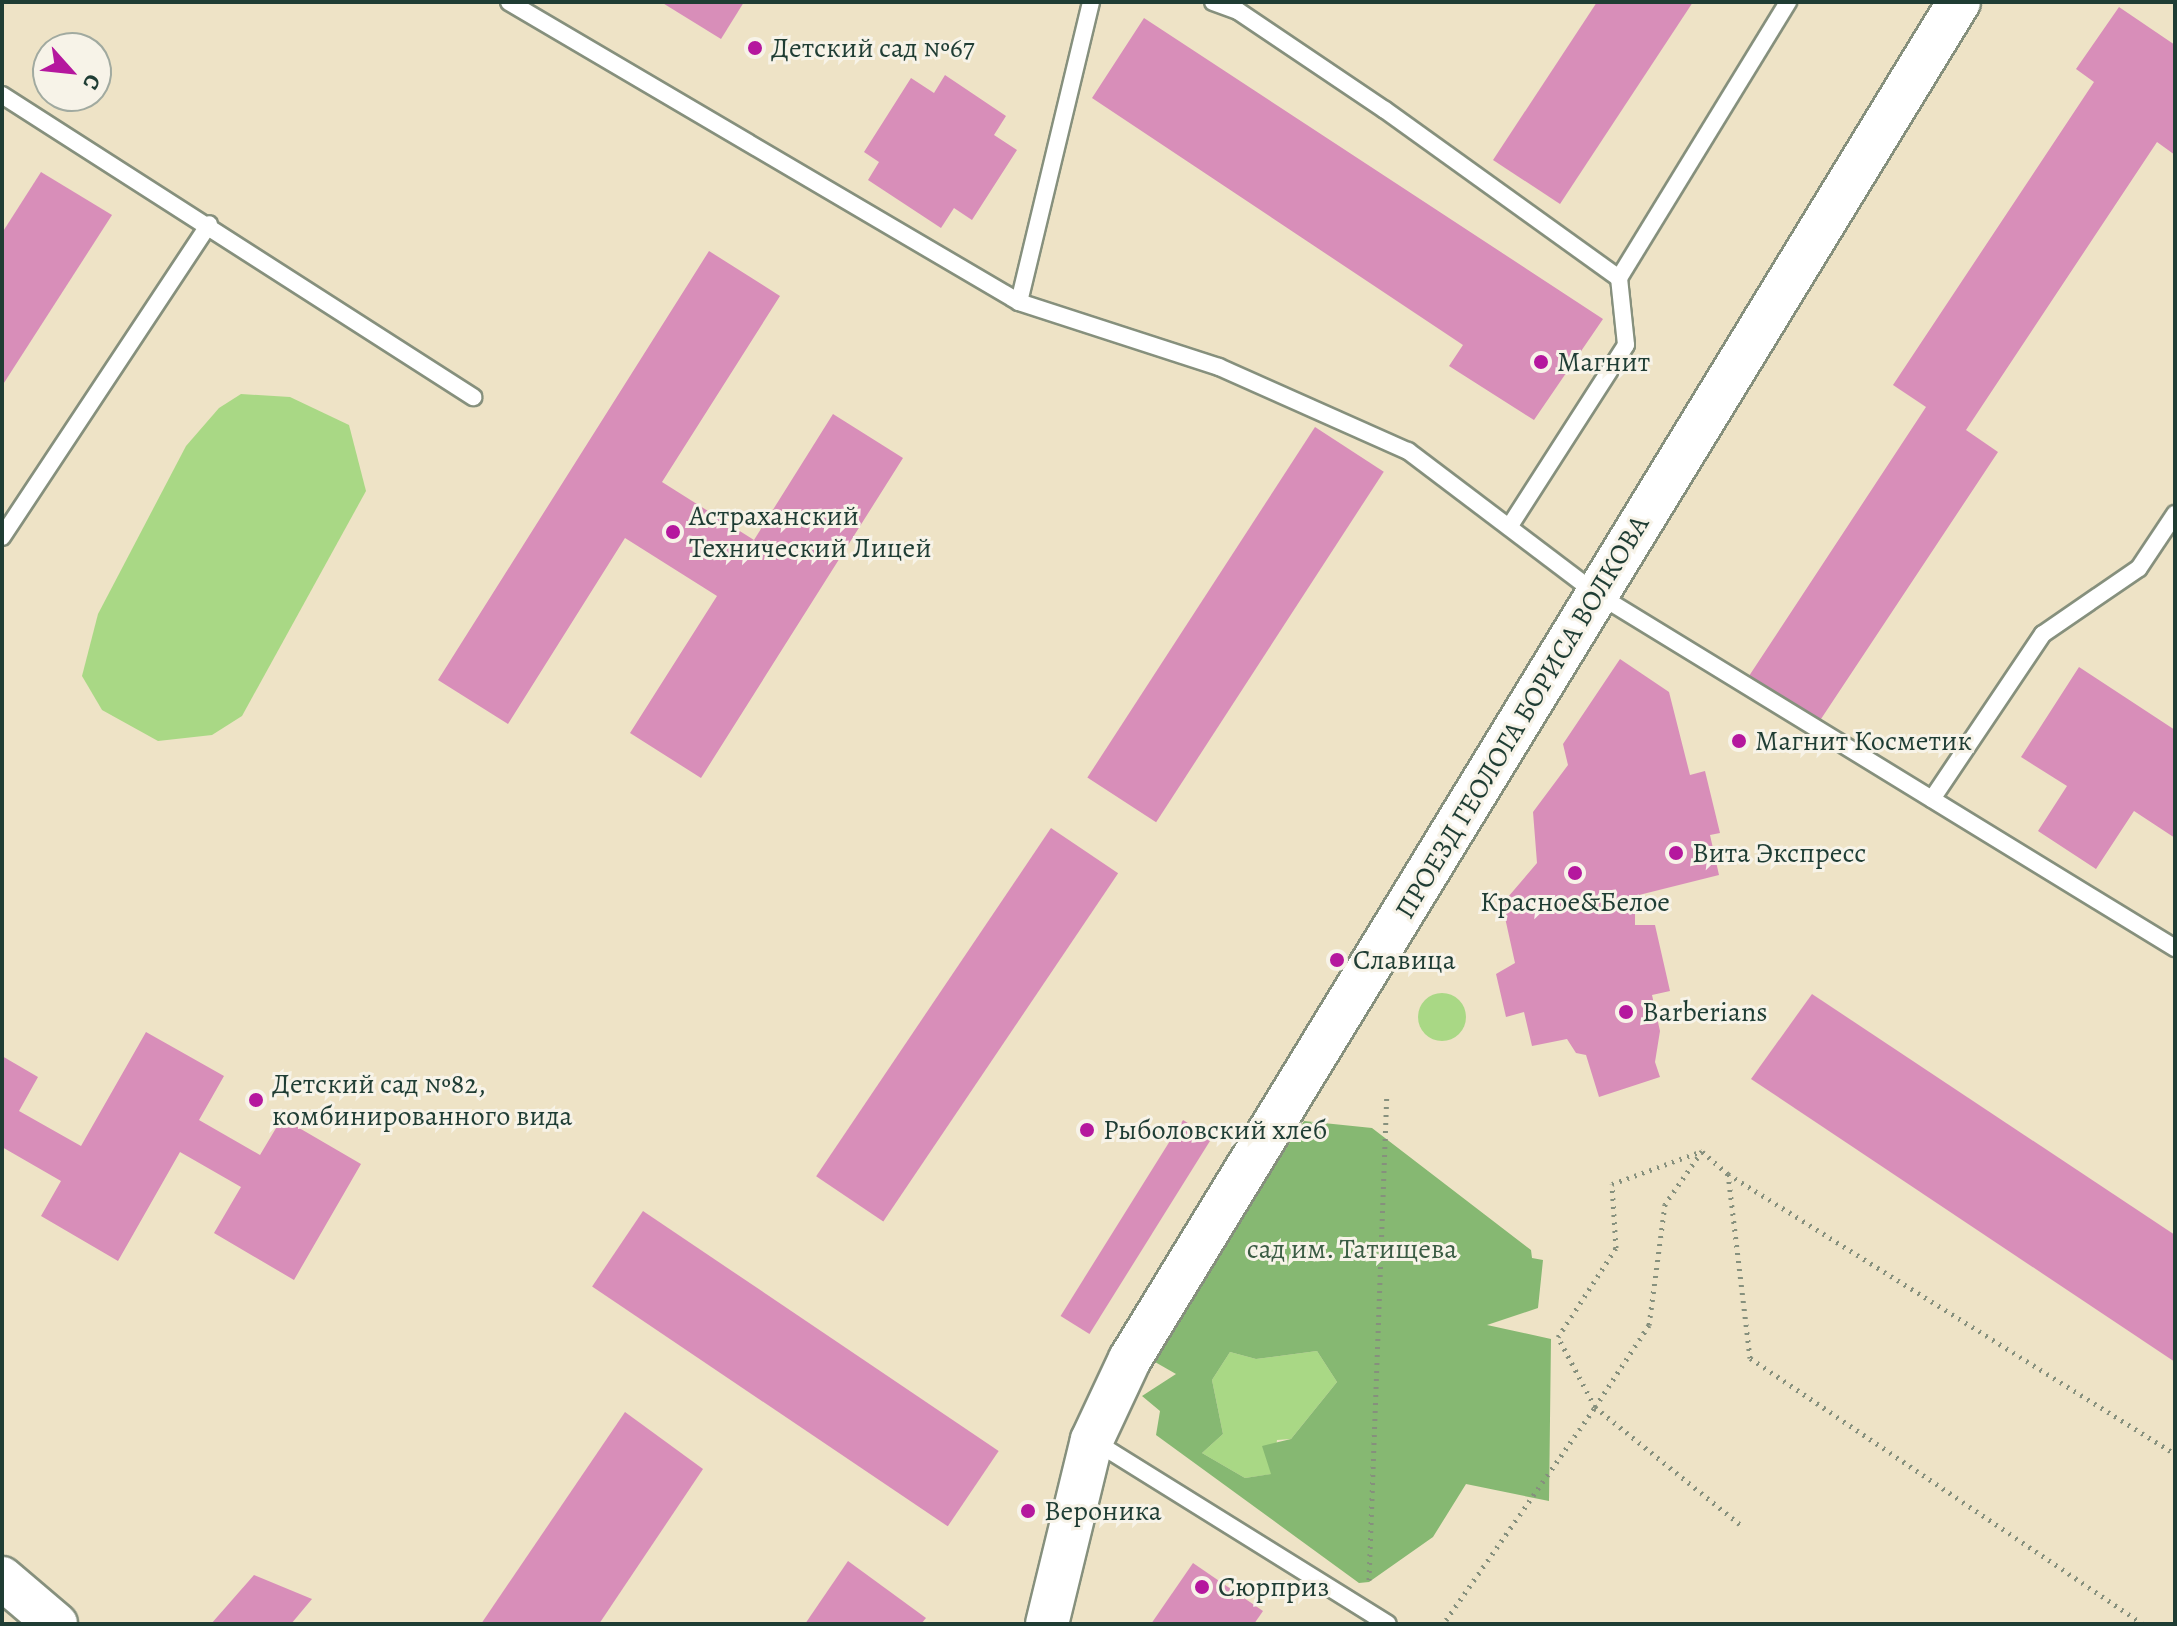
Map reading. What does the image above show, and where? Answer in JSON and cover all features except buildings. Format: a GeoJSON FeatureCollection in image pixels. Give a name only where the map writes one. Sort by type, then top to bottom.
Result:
{"type":"FeatureCollection","features":[{"type":"Feature","properties":{"kind":"street","name":"ПРОЕЗД ГЕОЛОГА БОРИСА ВОЛКОВА"},"geometry":{"type":"LineString","coordinates":[[1047,1624],[1092,1440],[1130,1359],[1959,2]]}},
{"type":"Feature","properties":{"kind":"street"},"geometry":{"type":"LineString","coordinates":[[2,1578],[56,1624]]}},
{"type":"Feature","properties":{"kind":"lane"},"geometry":{"type":"LineString","coordinates":[[509,2],[1019,302],[1219,367],[1408,451],[1597,594],[2175,948]]}},
{"type":"Feature","properties":{"kind":"lane"},"geometry":{"type":"LineString","coordinates":[[1019,302],[1091,2]]}},
{"type":"Feature","properties":{"kind":"lane"},"geometry":{"type":"LineString","coordinates":[[1213,2],[1241,7],[1619,278]]}},
{"type":"Feature","properties":{"kind":"lane"},"geometry":{"type":"LineString","coordinates":[[1509,527],[1626,345],[1619,278],[1788,2]]}},
{"type":"Feature","properties":{"kind":"lane"},"geometry":{"type":"LineString","coordinates":[[2,95],[209,224],[473,397]]}},
{"type":"Feature","properties":{"kind":"lane"},"geometry":{"type":"LineString","coordinates":[[2,537],[209,224]]}},
{"type":"Feature","properties":{"kind":"lane"},"geometry":{"type":"LineString","coordinates":[[1932,799],[2043,634],[2139,568],[2175,514]]}},
{"type":"Feature","properties":{"kind":"lane"},"geometry":{"type":"LineString","coordinates":[[1092,1440],[1388,1624]]}},
{"type":"Feature","properties":{"kind":"path"},"geometry":{"type":"LineString","coordinates":[[1369,1582],[1387,1093]]}},
{"type":"Feature","properties":{"kind":"path"},"geometry":{"type":"LineString","coordinates":[[1702,1151],[1728,1174],[2175,1454]]}},
{"type":"Feature","properties":{"kind":"path"},"geometry":{"type":"LineString","coordinates":[[1446,1620],[1649,1325],[1665,1204],[1702,1151]]}},
{"type":"Feature","properties":{"kind":"path"},"geometry":{"type":"LineString","coordinates":[[1702,1151],[1612,1184],[1616,1248],[1558,1337],[1595,1407],[1743,1527]]}},
{"type":"Feature","properties":{"kind":"path"},"geometry":{"type":"LineString","coordinates":[[1728,1174],[1750,1358],[2143,1624]]}},
{"type":"Feature","properties":{"kind":"green space"},"geometry":{"type":"Polygon","coordinates":[[[241,394],[290,397],[349,425],[366,491],[242,716],[212,735],[158,741],[102,710],[82,676],[98,614],[186,446],[219,408],[241,394]]]}},
{"type":"Feature","properties":{"kind":"green space"},"geometry":{"type":"Polygon","coordinates":[[[1442,993],[1459,1000],[1466,1017],[1459,1034],[1442,1041],[1425,1034],[1418,1017],[1425,1000],[1442,993]]]}},
{"type":"Feature","properties":{"kind":"green space","name":"сад им. Татищева"},"geometry":{"type":"Polygon","coordinates":[[[1304,1121],[1372,1128],[1531,1250],[1532,1258],[1543,1260],[1538,1308],[1487,1325],[1551,1339],[1549,1501],[1466,1484],[1433,1537],[1369,1582],[1359,1583],[1156,1435],[1160,1411],[1142,1396],[1176,1374],[1148,1358],[1304,1121]],[[1317,1351],[1256,1359],[1230,1352],[1212,1380],[1223,1434],[1202,1453],[1245,1478],[1271,1474],[1262,1446],[1291,1439],[1337,1382],[1317,1351]]]}},
{"type":"Feature","properties":{"kind":"green space"},"geometry":{"type":"Polygon","coordinates":[[[1317,1351],[1337,1382],[1291,1439],[1277,1440],[1272,1474],[1245,1478],[1202,1453],[1223,1434],[1212,1380],[1230,1352],[1256,1359],[1317,1351]]]}},
{"type":"Feature","properties":{"kind":"place","name":"Детский сад №67"},"geometry":{"type":"Point","coordinates":[755,48]}},
{"type":"Feature","properties":{"kind":"place","name":"Магнит"},"geometry":{"type":"Point","coordinates":[1541,362]}},
{"type":"Feature","properties":{"kind":"place","name":"Астраханский Технический Лицей"},"geometry":{"type":"Point","coordinates":[673,532]}},
{"type":"Feature","properties":{"kind":"place","name":"Магнит Косметик"},"geometry":{"type":"Point","coordinates":[1739,741]}},
{"type":"Feature","properties":{"kind":"place","name":"Вита Экспресс"},"geometry":{"type":"Point","coordinates":[1676,853]}},
{"type":"Feature","properties":{"kind":"place","name":"Красное&Белое"},"geometry":{"type":"Point","coordinates":[1575,873]}},
{"type":"Feature","properties":{"kind":"place","name":"Славица"},"geometry":{"type":"Point","coordinates":[1337,960]}},
{"type":"Feature","properties":{"kind":"place","name":"Barberians"},"geometry":{"type":"Point","coordinates":[1626,1012]}},
{"type":"Feature","properties":{"kind":"place","name":"Детский сад №82, комбинированного вида"},"geometry":{"type":"Point","coordinates":[256,1100]}},
{"type":"Feature","properties":{"kind":"place","name":"Рыболовский хлеб"},"geometry":{"type":"Point","coordinates":[1087,1130]}},
{"type":"Feature","properties":{"kind":"place","name":"Вероника"},"geometry":{"type":"Point","coordinates":[1028,1511]}},
{"type":"Feature","properties":{"kind":"place","name":"Сюрприз"},"geometry":{"type":"Point","coordinates":[1202,1587]}}]}
